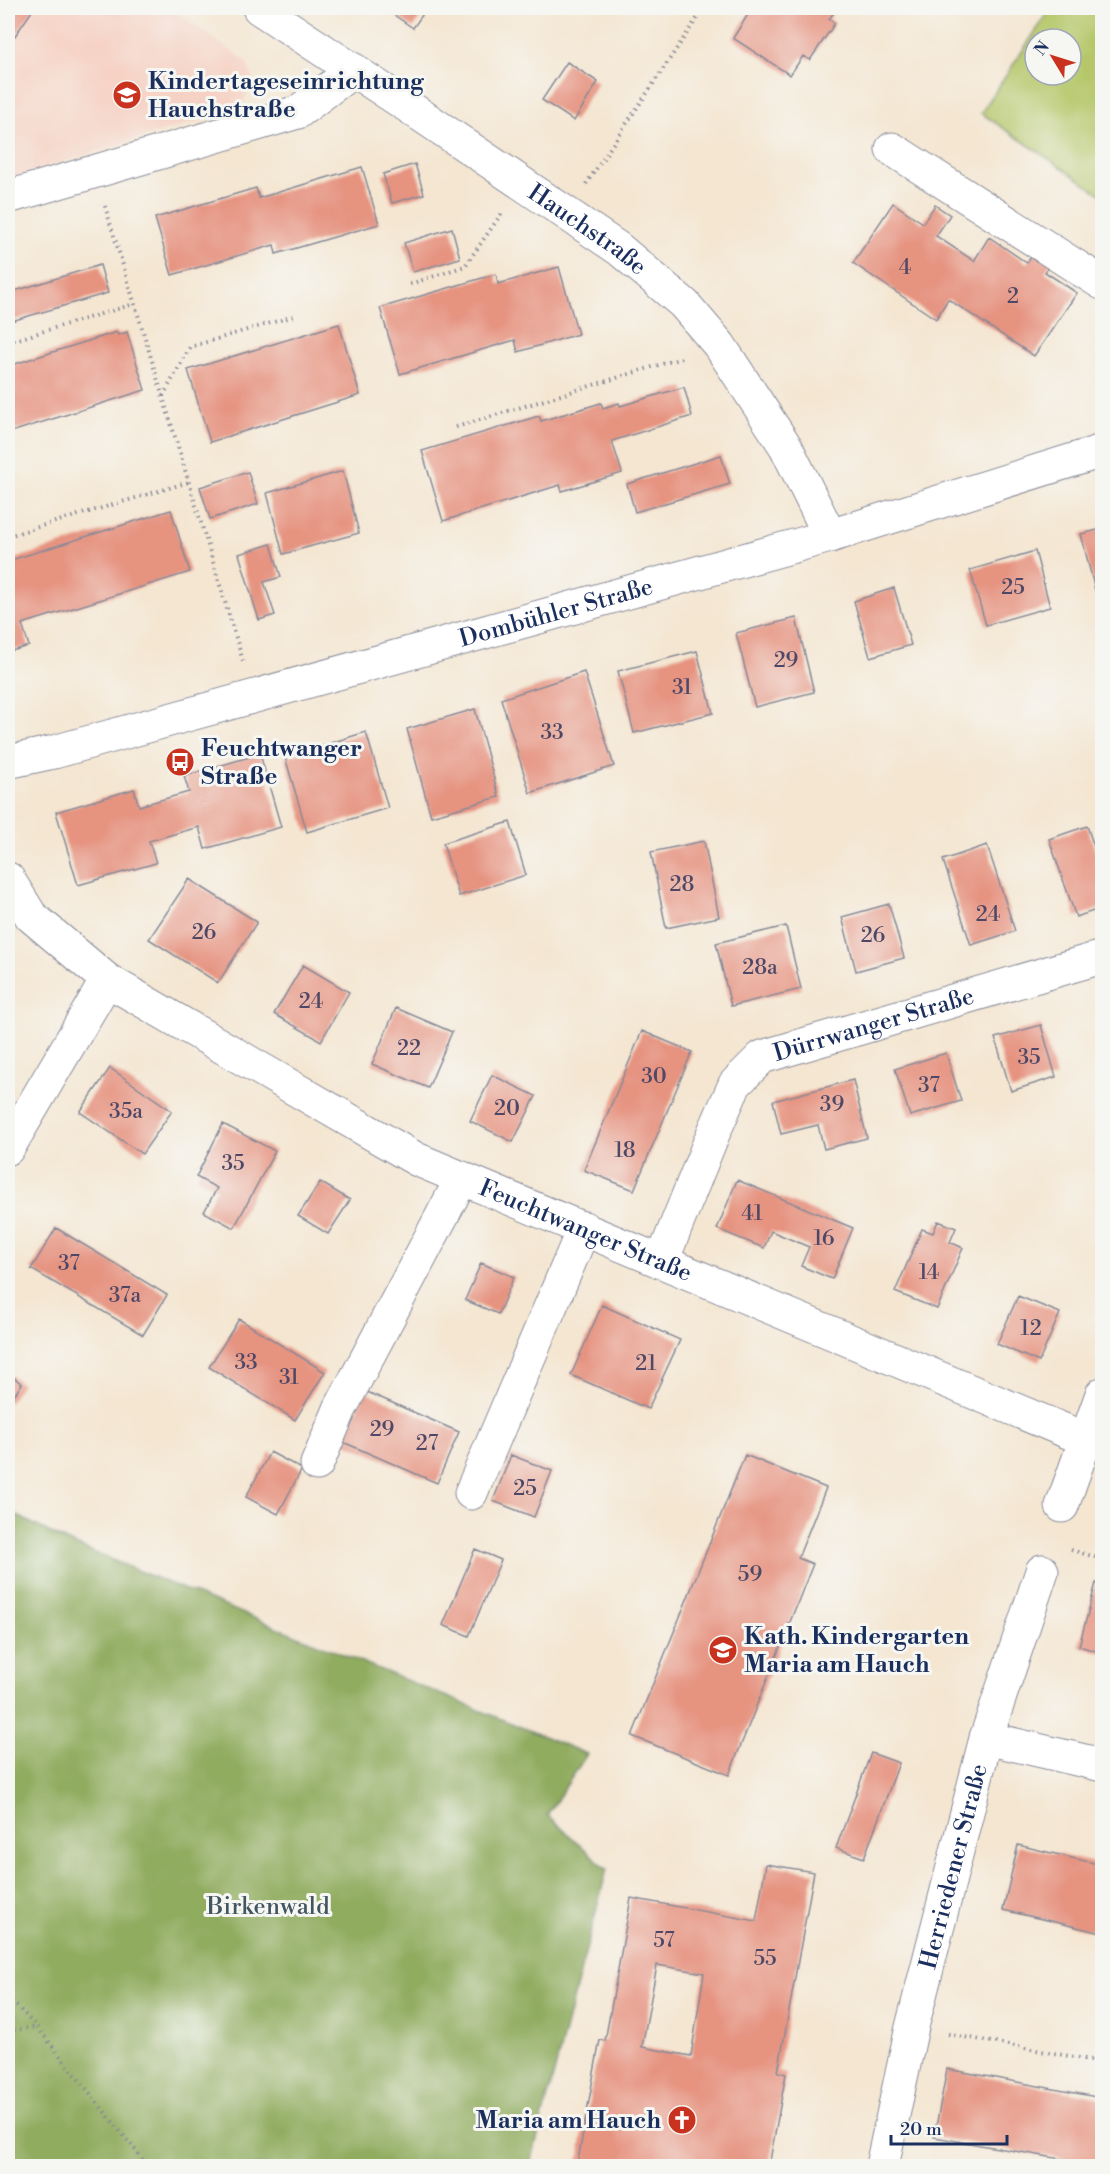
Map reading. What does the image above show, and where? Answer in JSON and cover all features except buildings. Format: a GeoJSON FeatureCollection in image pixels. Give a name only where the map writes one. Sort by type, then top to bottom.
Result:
{"type":"FeatureCollection","features":[{"type":"Feature","properties":{"kind":"street","name":"Hauchstraße"},"geometry":{"type":"LineString","coordinates":[[259,8],[619,249],[684,304],[720,346],[786,447],[830,536]]}},
{"type":"Feature","properties":{"kind":"street"},"geometry":{"type":"LineString","coordinates":[[8,197],[298,112],[354,70]]}},
{"type":"Feature","properties":{"kind":"street"},"geometry":{"type":"LineString","coordinates":[[892,149],[1102,283]]}},
{"type":"Feature","properties":{"kind":"street","name":"Dombühler Straße"},"geometry":{"type":"LineString","coordinates":[[8,762],[54,752],[830,536],[1102,451]]}},
{"type":"Feature","properties":{"kind":"street","name":"Feuchtwanger Straße"},"geometry":{"type":"LineString","coordinates":[[8,879],[31,916],[107,981],[416,1159],[1085,1439]]}},
{"type":"Feature","properties":{"kind":"street","name":"Dürrwanger Straße"},"geometry":{"type":"LineString","coordinates":[[662,1261],[735,1084],[762,1057],[1102,957]]}},
{"type":"Feature","properties":{"kind":"street"},"geometry":{"type":"LineString","coordinates":[[8,1148],[107,981]]}},
{"type":"Feature","properties":{"kind":"street"},"geometry":{"type":"LineString","coordinates":[[317,1464],[340,1409],[462,1178]]}},
{"type":"Feature","properties":{"kind":"street"},"geometry":{"type":"LineString","coordinates":[[471,1493],[584,1228]]}},
{"type":"Feature","properties":{"kind":"street"},"geometry":{"type":"LineString","coordinates":[[1062,1506],[1102,1394]]}},
{"type":"Feature","properties":{"kind":"street","name":"Herriedener Straße"},"geometry":{"type":"LineString","coordinates":[[882,2166],[912,2027],[986,1738],[1052,1559]]}},
{"type":"Feature","properties":{"kind":"street"},"geometry":{"type":"LineString","coordinates":[[986,1738],[1102,1765]]}},
{"type":"Feature","properties":{"kind":"path"},"geometry":{"type":"LineString","coordinates":[[566,213],[704,8]]}},
{"type":"Feature","properties":{"kind":"path"},"geometry":{"type":"LineString","coordinates":[[94,171],[254,696]]}},
{"type":"Feature","properties":{"kind":"path"},"geometry":{"type":"LineString","coordinates":[[410,284],[465,266],[522,183]]}},
{"type":"Feature","properties":{"kind":"path"},"geometry":{"type":"LineString","coordinates":[[8,342],[134,304]]}},
{"type":"Feature","properties":{"kind":"path"},"geometry":{"type":"LineString","coordinates":[[163,396],[190,347],[294,316]]}},
{"type":"Feature","properties":{"kind":"path"},"geometry":{"type":"LineString","coordinates":[[456,428],[720,346]]}},
{"type":"Feature","properties":{"kind":"path"},"geometry":{"type":"LineString","coordinates":[[8,536],[189,482]]}},
{"type":"Feature","properties":{"kind":"path"},"geometry":{"type":"LineString","coordinates":[[1052,1559],[1102,1559]]}},
{"type":"Feature","properties":{"kind":"path"},"geometry":{"type":"LineString","coordinates":[[8,1997],[37,2027],[148,2166]]}},
{"type":"Feature","properties":{"kind":"path"},"geometry":{"type":"LineString","coordinates":[[8,2031],[37,2027]]}},
{"type":"Feature","properties":{"kind":"path"},"geometry":{"type":"LineString","coordinates":[[912,2027],[1102,2062]]}},
{"type":"Feature","properties":{"kind":"shaded area","name":"Kindertageseinrichtung Hauchstraße"},"geometry":{"type":"Polygon","coordinates":[[[8,8],[170,8],[246,61],[254,82],[239,108],[8,179],[8,8]]]}},
{"type":"Feature","properties":{"kind":"green space"},"geometry":{"type":"Polygon","coordinates":[[[1051,8],[1102,8],[1102,195],[981,113],[1023,50],[1023,87],[1083,87],[1083,27],[1038,27],[1051,8]]]}},
{"type":"Feature","properties":{"kind":"green space","name":"Birkenwald"},"geometry":{"type":"Polygon","coordinates":[[[8,1511],[68,1542],[587,1754],[547,1815],[607,1869],[530,2166],[8,2166],[8,1511]]]}},
{"type":"Feature","properties":{"kind":"place","name":"Kindertageseinrichtung Hauchstraße"},"geometry":{"type":"Point","coordinates":[127,95]}},
{"type":"Feature","properties":{"kind":"place","name":"Feuchtwanger Straße"},"geometry":{"type":"Point","coordinates":[180,762]}},
{"type":"Feature","properties":{"kind":"place","name":"Kath. Kindergarten Maria am Hauch"},"geometry":{"type":"Point","coordinates":[723,1650]}},
{"type":"Feature","properties":{"kind":"place","name":"Maria am Hauch"},"geometry":{"type":"Point","coordinates":[682,2120]}}]}
